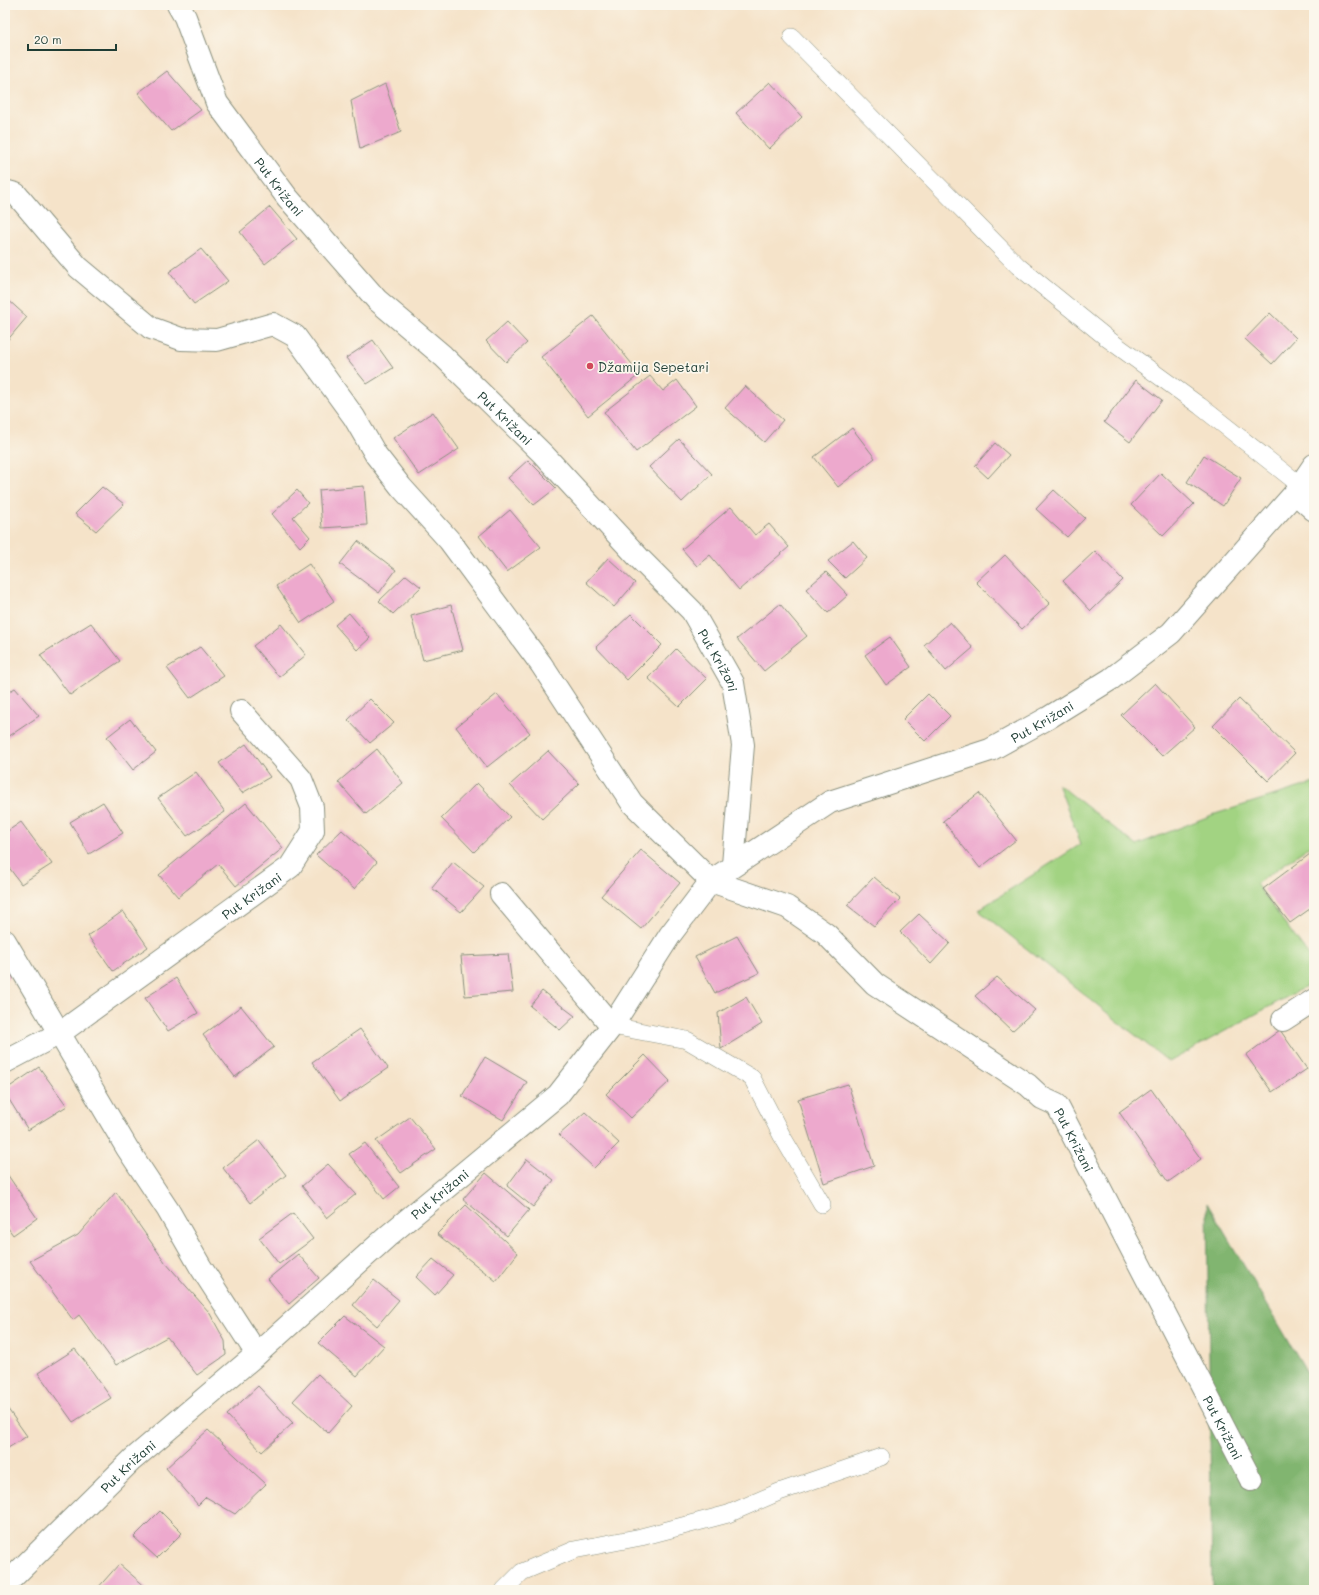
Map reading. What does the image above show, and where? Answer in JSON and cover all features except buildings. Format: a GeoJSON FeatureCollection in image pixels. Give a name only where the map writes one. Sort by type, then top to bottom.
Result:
{"type":"FeatureCollection","features":[{"type":"Feature","properties":{"kind":"street","name":"Put Križani"},"geometry":{"type":"LineString","coordinates":[[178,5],[185,17],[217,103],[287,197],[377,300],[443,356],[543,454],[639,558],[692,611],[733,683],[743,745],[733,865]]}},
{"type":"Feature","properties":{"kind":"street","name":"Put Križani"},"geometry":{"type":"LineString","coordinates":[[5,191],[16,194],[78,267],[151,328],[181,339],[216,340],[273,324],[295,336],[354,417],[376,455],[401,487],[449,540],[541,664],[632,803],[711,880],[787,908],[826,934],[876,984],[1028,1086],[1042,1098],[1058,1105],[1251,1480]]}},
{"type":"Feature","properties":{"kind":"street","name":"Put Križani"},"geometry":{"type":"LineString","coordinates":[[5,1585],[132,1460],[256,1354],[389,1234],[558,1095],[612,1026],[670,935],[711,880],[830,802],[990,750],[1048,718],[1111,679],[1171,633],[1298,489],[1314,464]]}},
{"type":"Feature","properties":{"kind":"street"},"geometry":{"type":"LineString","coordinates":[[1298,489],[1314,510]]}},
{"type":"Feature","properties":{"kind":"street","name":"Put Križani"},"geometry":{"type":"LineString","coordinates":[[5,1062],[60,1032],[290,867],[313,830],[312,807],[301,778],[241,711]]}},
{"type":"Feature","properties":{"kind":"street"},"geometry":{"type":"LineString","coordinates":[[501,894],[612,1026]]}},
{"type":"Feature","properties":{"kind":"street"},"geometry":{"type":"LineString","coordinates":[[5,941],[128,1148],[168,1210],[200,1266],[256,1354]]}},
{"type":"Feature","properties":{"kind":"street"},"geometry":{"type":"LineString","coordinates":[[1283,1020],[1314,1000]]}},
{"type":"Feature","properties":{"kind":"lane"},"geometry":{"type":"LineString","coordinates":[[792,37],[1018,266],[1108,339],[1200,406],[1298,489]]}},
{"type":"Feature","properties":{"kind":"lane"},"geometry":{"type":"LineString","coordinates":[[612,1026],[687,1040],[752,1078],[782,1136],[822,1204]]}},
{"type":"Feature","properties":{"kind":"lane"},"geometry":{"type":"LineString","coordinates":[[504,1590],[522,1572],[574,1550],[641,1537],[728,1514],[779,1492],[881,1457]]}},
{"type":"Feature","properties":{"kind":"green space"},"geometry":{"type":"Polygon","coordinates":[[[1314,783],[1314,843],[1256,884],[1314,963],[1314,982],[1169,1062],[978,910],[1081,844],[1058,784],[1136,845],[1212,815],[1314,783]]]}},
{"type":"Feature","properties":{"kind":"green space"},"geometry":{"type":"Polygon","coordinates":[[[1207,1203],[1314,1384],[1314,1590],[1212,1590],[1207,1203]]]}},
{"type":"Feature","properties":{"kind":"place","name":"Džamija Sepetari"},"geometry":{"type":"Point","coordinates":[590,366]}}]}
